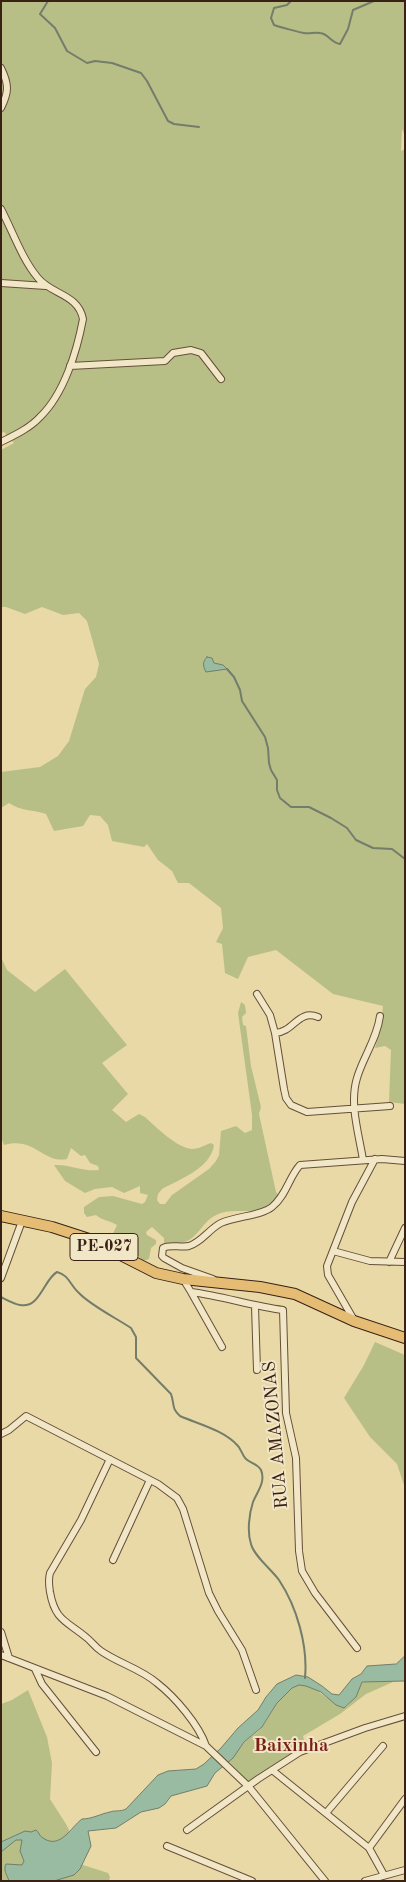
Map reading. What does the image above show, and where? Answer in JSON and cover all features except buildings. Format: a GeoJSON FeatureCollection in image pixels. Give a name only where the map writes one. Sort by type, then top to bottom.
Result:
{"type":"FeatureCollection","features":[{"type":"Feature","properties":{"kind":"main road","name":"PE-027"},"geometry":{"type":"LineString","coordinates":[[1,1216],[70,1232],[89,1239],[144,1268],[184,1279],[269,1288],[295,1294],[354,1321],[405,1338]]}},
{"type":"Feature","properties":{"kind":"street"},"geometry":{"type":"LineString","coordinates":[[1,68],[8,87],[1,108]]}},
{"type":"Feature","properties":{"kind":"street"},"geometry":{"type":"LineString","coordinates":[[1,210],[39,279],[47,286],[69,298],[81,311],[82,319],[70,366],[53,401],[41,417],[28,427],[1,442]]}},
{"type":"Feature","properties":{"kind":"street"},"geometry":{"type":"LineString","coordinates":[[1,283],[47,286]]}},
{"type":"Feature","properties":{"kind":"street"},"geometry":{"type":"LineString","coordinates":[[70,366],[164,361],[173,353],[191,350],[201,353],[221,379]]}},
{"type":"Feature","properties":{"kind":"street"},"geometry":{"type":"LineString","coordinates":[[256,994],[270,1015],[275,1033],[286,1098],[291,1105],[307,1112],[390,1106]]}},
{"type":"Feature","properties":{"kind":"street"},"geometry":{"type":"LineString","coordinates":[[275,1033],[285,1031],[304,1016],[318,1016]]}},
{"type":"Feature","properties":{"kind":"street"},"geometry":{"type":"LineString","coordinates":[[363,1160],[353,1095],[356,1080],[376,1033],[380,1016]]}},
{"type":"Feature","properties":{"kind":"street"},"geometry":{"type":"LineString","coordinates":[[225,1284],[169,1262],[162,1256],[163,1248],[167,1246],[182,1247],[191,1245],[222,1223],[274,1206],[300,1165],[390,1158],[405,1161]]}},
{"type":"Feature","properties":{"kind":"street"},"geometry":{"type":"LineString","coordinates":[[354,1321],[327,1270],[328,1261],[352,1202],[375,1159]]}},
{"type":"Feature","properties":{"kind":"street"},"geometry":{"type":"LineString","coordinates":[[1,1278],[22,1222]]}},
{"type":"Feature","properties":{"kind":"street"},"geometry":{"type":"LineString","coordinates":[[388,1262],[405,1228]]}},
{"type":"Feature","properties":{"kind":"street"},"geometry":{"type":"LineString","coordinates":[[333,1251],[363,1260],[405,1262]]}},
{"type":"Feature","properties":{"kind":"street"},"geometry":{"type":"LineString","coordinates":[[184,1279],[222,1347]]}},
{"type":"Feature","properties":{"kind":"street","name":"RUA AMAZONAS"},"geometry":{"type":"LineString","coordinates":[[191,1292],[283,1310],[286,1413],[296,1458],[299,1551],[302,1571],[314,1593],[357,1648]]}},
{"type":"Feature","properties":{"kind":"street"},"geometry":{"type":"LineString","coordinates":[[255,1306],[258,1370]]}},
{"type":"Feature","properties":{"kind":"street"},"geometry":{"type":"LineString","coordinates":[[1,1434],[10,1430],[26,1416],[150,1480],[177,1498],[188,1520],[195,1550],[209,1593],[242,1650],[256,1690]]}},
{"type":"Feature","properties":{"kind":"street"},"geometry":{"type":"LineString","coordinates":[[110,1459],[80,1520],[51,1570],[48,1581],[52,1601],[58,1615],[104,1653],[158,1683],[176,1701],[196,1727],[208,1748]]}},
{"type":"Feature","properties":{"kind":"street"},"geometry":{"type":"LineString","coordinates":[[113,1560],[150,1480]]}},
{"type":"Feature","properties":{"kind":"street"},"geometry":{"type":"LineString","coordinates":[[1,1632],[9,1658]]}},
{"type":"Feature","properties":{"kind":"street"},"geometry":{"type":"LineString","coordinates":[[1,1655],[107,1696],[208,1748],[249,1787],[325,1881]]}},
{"type":"Feature","properties":{"kind":"street"},"geometry":{"type":"LineString","coordinates":[[35,1669],[42,1684],[96,1752]]}},
{"type":"Feature","properties":{"kind":"street"},"geometry":{"type":"LineString","coordinates":[[187,1830],[300,1752],[314,1745],[405,1716]]}},
{"type":"Feature","properties":{"kind":"street"},"geometry":{"type":"LineString","coordinates":[[326,1813],[383,1746]]}},
{"type":"Feature","properties":{"kind":"street"},"geometry":{"type":"LineString","coordinates":[[272,1770],[369,1848],[382,1877]]}},
{"type":"Feature","properties":{"kind":"street"},"geometry":{"type":"LineString","coordinates":[[369,1848],[405,1799]]}},
{"type":"Feature","properties":{"kind":"street"},"geometry":{"type":"LineString","coordinates":[[167,1846],[252,1881]]}},
{"type":"Feature","properties":{"kind":"street"},"geometry":{"type":"LineString","coordinates":[[365,1881],[405,1870]]}},
{"type":"Feature","properties":{"kind":"shaded area"},"geometry":{"type":"Polygon","coordinates":[[[1,1],[405,1],[405,136],[402,129],[401,151],[405,149],[405,1104],[389,1102],[391,1050],[385,1046],[375,1048],[381,1027],[383,1006],[333,994],[276,950],[248,957],[238,979],[225,973],[222,944],[216,942],[223,928],[221,908],[189,883],[178,883],[172,871],[158,860],[147,844],[144,847],[112,841],[108,825],[100,816],[90,815],[83,826],[54,831],[46,814],[18,808],[9,803],[1,808],[1,772],[40,767],[58,756],[69,741],[85,689],[96,677],[99,664],[87,621],[79,613],[63,615],[42,607],[25,614],[1,607],[1,450],[14,443],[4,432],[1,433],[1,1]]]}},
{"type":"Feature","properties":{"kind":"shaded area"},"geometry":{"type":"Polygon","coordinates":[[[207,657],[212,658],[214,663],[223,665],[227,669],[206,672],[203,664],[207,657]]]}},
{"type":"Feature","properties":{"kind":"shaded area"},"geometry":{"type":"Polygon","coordinates":[[[1,957],[7,970],[35,992],[65,969],[127,1045],[102,1063],[128,1094],[112,1110],[126,1122],[139,1114],[145,1117],[167,1136],[186,1148],[200,1148],[211,1143],[214,1145],[212,1153],[207,1160],[194,1172],[162,1189],[158,1194],[157,1200],[160,1204],[165,1204],[172,1195],[209,1169],[216,1161],[219,1155],[221,1131],[236,1126],[245,1133],[252,1130],[252,1115],[238,1013],[241,1002],[245,1005],[246,1013],[242,1017],[243,1025],[246,1026],[251,1066],[261,1107],[259,1114],[276,1192],[280,1197],[279,1202],[259,1210],[221,1213],[207,1221],[192,1238],[176,1244],[164,1243],[164,1238],[152,1227],[146,1232],[147,1235],[156,1240],[156,1244],[151,1248],[149,1259],[143,1261],[134,1251],[130,1252],[109,1242],[117,1225],[96,1215],[87,1217],[84,1213],[84,1207],[99,1197],[113,1196],[142,1204],[148,1195],[140,1193],[140,1186],[124,1193],[112,1187],[95,1189],[85,1193],[65,1181],[54,1165],[99,1170],[98,1166],[90,1163],[85,1155],[81,1156],[71,1148],[67,1159],[59,1159],[51,1158],[24,1144],[4,1145],[1,1137],[1,957]]]}},
{"type":"Feature","properties":{"kind":"shaded area"},"geometry":{"type":"Polygon","coordinates":[[[375,1342],[405,1355],[405,1488],[397,1464],[370,1437],[344,1398],[364,1365],[375,1342]]]}},
{"type":"Feature","properties":{"kind":"shaded area"},"geometry":{"type":"Polygon","coordinates":[[[405,1656],[405,1681],[362,1682],[356,1697],[344,1708],[336,1705],[321,1692],[306,1686],[299,1685],[292,1688],[277,1703],[262,1727],[244,1742],[233,1758],[215,1773],[207,1786],[171,1796],[159,1808],[141,1812],[116,1828],[88,1831],[91,1846],[80,1869],[74,1875],[54,1881],[9,1881],[5,1866],[6,1864],[22,1865],[24,1861],[20,1851],[22,1840],[16,1840],[1,1852],[1,1842],[25,1831],[31,1832],[36,1830],[42,1837],[49,1841],[55,1841],[65,1836],[82,1819],[126,1809],[158,1775],[168,1771],[196,1769],[221,1748],[238,1728],[258,1710],[277,1684],[296,1675],[308,1677],[332,1694],[339,1695],[352,1679],[361,1674],[367,1666],[396,1664],[405,1656]]]}},
{"type":"Feature","properties":{"kind":"shaded area"},"geometry":{"type":"Polygon","coordinates":[[[366,1681],[393,1682],[366,1694],[340,1714],[303,1736],[305,1744],[249,1782],[228,1761],[261,1728],[284,1694],[290,1689],[302,1685],[308,1686],[346,1707],[356,1697],[361,1683],[366,1681]]]}},
{"type":"Feature","properties":{"kind":"shaded area"},"geometry":{"type":"Polygon","coordinates":[[[28,1690],[47,1737],[52,1763],[50,1799],[70,1832],[87,1827],[90,1843],[80,1864],[108,1873],[109,1881],[1,1881],[1,1704],[12,1700],[28,1690]]]}},
{"type":"Feature","properties":{"kind":"waterway"},"geometry":{"type":"LineString","coordinates":[[48,1],[40,14],[55,28],[67,51],[87,63],[95,61],[112,63],[141,73],[168,121],[174,124],[199,127]]}},
{"type":"Feature","properties":{"kind":"waterway"},"geometry":{"type":"LineString","coordinates":[[291,1],[287,5],[274,8],[271,18],[274,25],[302,33],[323,34],[340,44],[348,29],[353,10],[374,1]]}},
{"type":"Feature","properties":{"kind":"waterway"},"geometry":{"type":"LineString","coordinates":[[227,669],[234,677],[240,690],[242,701],[265,737],[269,763],[277,780],[277,790],[280,798],[291,807],[309,807],[347,828],[356,840],[373,848],[392,849],[405,859]]}},
{"type":"Feature","properties":{"kind":"waterway"},"geometry":{"type":"LineString","coordinates":[[1,1297],[10,1302],[27,1305],[37,1298],[52,1276],[57,1272],[61,1273],[84,1298],[131,1328],[136,1337],[136,1358],[171,1394],[174,1408],[180,1416],[226,1436],[238,1446],[246,1459],[260,1468],[262,1479],[250,1512],[250,1539],[253,1549],[279,1580],[296,1614],[305,1653],[305,1678]]}},
{"type":"Feature","properties":{"kind":"district","name":"Baixinha"},"geometry":{"type":"Point","coordinates":[291,1746]}}]}
